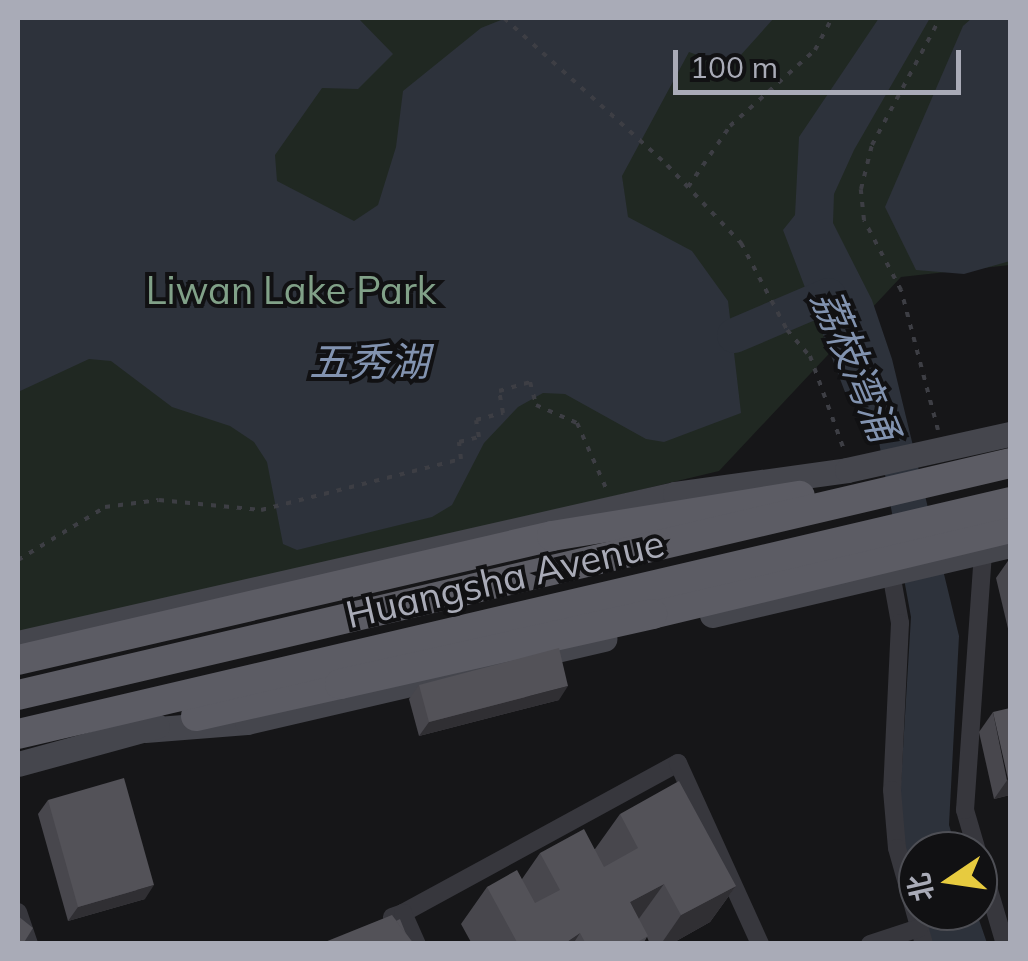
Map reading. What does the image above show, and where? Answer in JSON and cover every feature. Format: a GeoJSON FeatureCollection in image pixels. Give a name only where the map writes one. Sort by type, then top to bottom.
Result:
{"type":"FeatureCollection","features":[{"type":"Feature","properties":{"kind":"highway"},"geometry":{"type":"LineString","coordinates":[[18,660],[664,514],[931,467],[1007,461]]}},
{"type":"Feature","properties":{"kind":"highway"},"geometry":{"type":"LineString","coordinates":[[18,693],[931,467]]}},
{"type":"Feature","properties":{"kind":"highway","name":"Huangsha Avenue"},"geometry":{"type":"LineString","coordinates":[[18,693],[864,476],[931,467]]}},
{"type":"Feature","properties":{"kind":"highway"},"geometry":{"type":"LineString","coordinates":[[18,733],[1010,501]]}},
{"type":"Feature","properties":{"kind":"highway","name":"Huangsha Avenue"},"geometry":{"type":"LineString","coordinates":[[18,733],[1010,501]]}},
{"type":"Feature","properties":{"kind":"highway"},"geometry":{"type":"LineString","coordinates":[[196,716],[1010,528]]}},
{"type":"Feature","properties":{"kind":"main road"},"geometry":{"type":"LineString","coordinates":[[931,467],[1010,434]]}},
{"type":"Feature","properties":{"kind":"main road"},"geometry":{"type":"LineString","coordinates":[[18,643],[675,494],[864,476]]}},
{"type":"Feature","properties":{"kind":"main road"},"geometry":{"type":"LineString","coordinates":[[145,730],[247,722],[1010,545]]}},
{"type":"Feature","properties":{"kind":"main road"},"geometry":{"type":"LineString","coordinates":[[18,764],[196,716],[217,688]]}},
{"type":"Feature","properties":{"kind":"street"},"geometry":{"type":"LineString","coordinates":[[972,831],[965,810],[979,552]]}},
{"type":"Feature","properties":{"kind":"street"},"geometry":{"type":"LineString","coordinates":[[870,944],[922,936],[897,848],[892,790],[901,674],[893,573]]}},
{"type":"Feature","properties":{"kind":"street"},"geometry":{"type":"LineString","coordinates":[[561,607],[570,648]]}},
{"type":"Feature","properties":{"kind":"street"},"geometry":{"type":"LineString","coordinates":[[372,925],[403,912],[678,762],[760,944]]}},
{"type":"Feature","properties":{"kind":"street"},"geometry":{"type":"LineString","coordinates":[[18,912],[29,944]]}},
{"type":"Feature","properties":{"kind":"street"},"geometry":{"type":"LineString","coordinates":[[403,912],[417,944]]}},
{"type":"Feature","properties":{"kind":"path"},"geometry":{"type":"LineString","coordinates":[[504,18],[668,165],[741,244],[784,323],[810,356],[841,434],[864,476]]}},
{"type":"Feature","properties":{"kind":"path"},"geometry":{"type":"LineString","coordinates":[[688,187],[730,126],[815,50],[832,18]]}},
{"type":"Feature","properties":{"kind":"path"},"geometry":{"type":"LineString","coordinates":[[931,467],[901,290],[864,220],[861,188],[872,145],[940,18]]}},
{"type":"Feature","properties":{"kind":"path"},"geometry":{"type":"LineString","coordinates":[[18,560],[105,507],[158,500],[262,510],[461,458],[459,442],[479,436],[476,420],[504,413],[499,391],[530,382],[536,405],[577,423],[608,497]]}},
{"type":"Feature","properties":{"kind":"green space","name":"Liwan Lake Park"},"geometry":{"type":"Polygon","coordinates":[[[18,18],[1010,18],[1010,265],[901,277],[719,471],[18,639],[18,18]]]}},
{"type":"Feature","properties":{"kind":"water","name":"五秀湖"},"geometry":{"type":"Polygon","coordinates":[[[18,18],[358,18],[393,54],[358,89],[322,88],[275,155],[277,181],[354,221],[378,205],[396,147],[403,91],[481,28],[506,18],[774,18],[730,67],[689,52],[622,176],[628,217],[692,251],[728,301],[741,413],[664,442],[646,439],[565,394],[543,393],[518,407],[484,443],[452,505],[432,517],[297,550],[283,544],[267,462],[254,442],[230,426],[172,407],[111,361],[89,359],[18,392],[18,18]]]}},
{"type":"Feature","properties":{"kind":"water","name":"荔枝湾涌"},"geometry":{"type":"Polygon","coordinates":[[[879,18],[930,18],[854,150],[834,194],[833,223],[872,300],[892,359],[959,636],[951,831],[898,831],[911,617],[879,442],[857,395],[845,392],[783,230],[795,215],[799,137],[879,18]]]}},
{"type":"Feature","properties":{"kind":"water"},"geometry":{"type":"Polygon","coordinates":[[[972,18],[1010,18],[1010,261],[964,274],[916,270],[885,207],[963,26],[972,18]]]}},
{"type":"Feature","properties":{"kind":"water"},"geometry":{"type":"Polygon","coordinates":[[[922,931],[983,931],[987,943],[926,943],[922,931]]]}},
{"type":"Feature","properties":{"kind":"building"},"geometry":{"type":"Polygon","coordinates":[[[559,648],[568,686],[429,722],[419,685],[559,648]]]}},
{"type":"Feature","properties":{"kind":"building"},"geometry":{"type":"Polygon","coordinates":[[[1010,708],[1010,779],[1008,779],[993,712],[1010,708]]]}},
{"type":"Feature","properties":{"kind":"building"},"geometry":{"type":"Polygon","coordinates":[[[124,778],[154,885],[78,907],[48,800],[124,778]]]}},
{"type":"Feature","properties":{"kind":"building"},"geometry":{"type":"Polygon","coordinates":[[[679,781],[736,886],[681,915],[664,884],[630,902],[648,936],[634,944],[586,944],[580,933],[564,944],[518,944],[487,887],[517,870],[535,903],[560,890],[540,853],[584,829],[604,867],[638,848],[620,814],[679,781]]]}},
{"type":"Feature","properties":{"kind":"building"},"geometry":{"type":"Polygon","coordinates":[[[392,915],[414,944],[320,944],[392,915]]]}},
{"type":"Feature","properties":{"kind":"building"},"geometry":{"type":"Polygon","coordinates":[[[18,916],[33,928],[23,944],[18,944],[18,916]]]}},
{"type":"Feature","properties":{"kind":"waterway","name":"荔枝湾涌"},"geometry":{"type":"LineString","coordinates":[[734,335],[828,295]]}}]}
